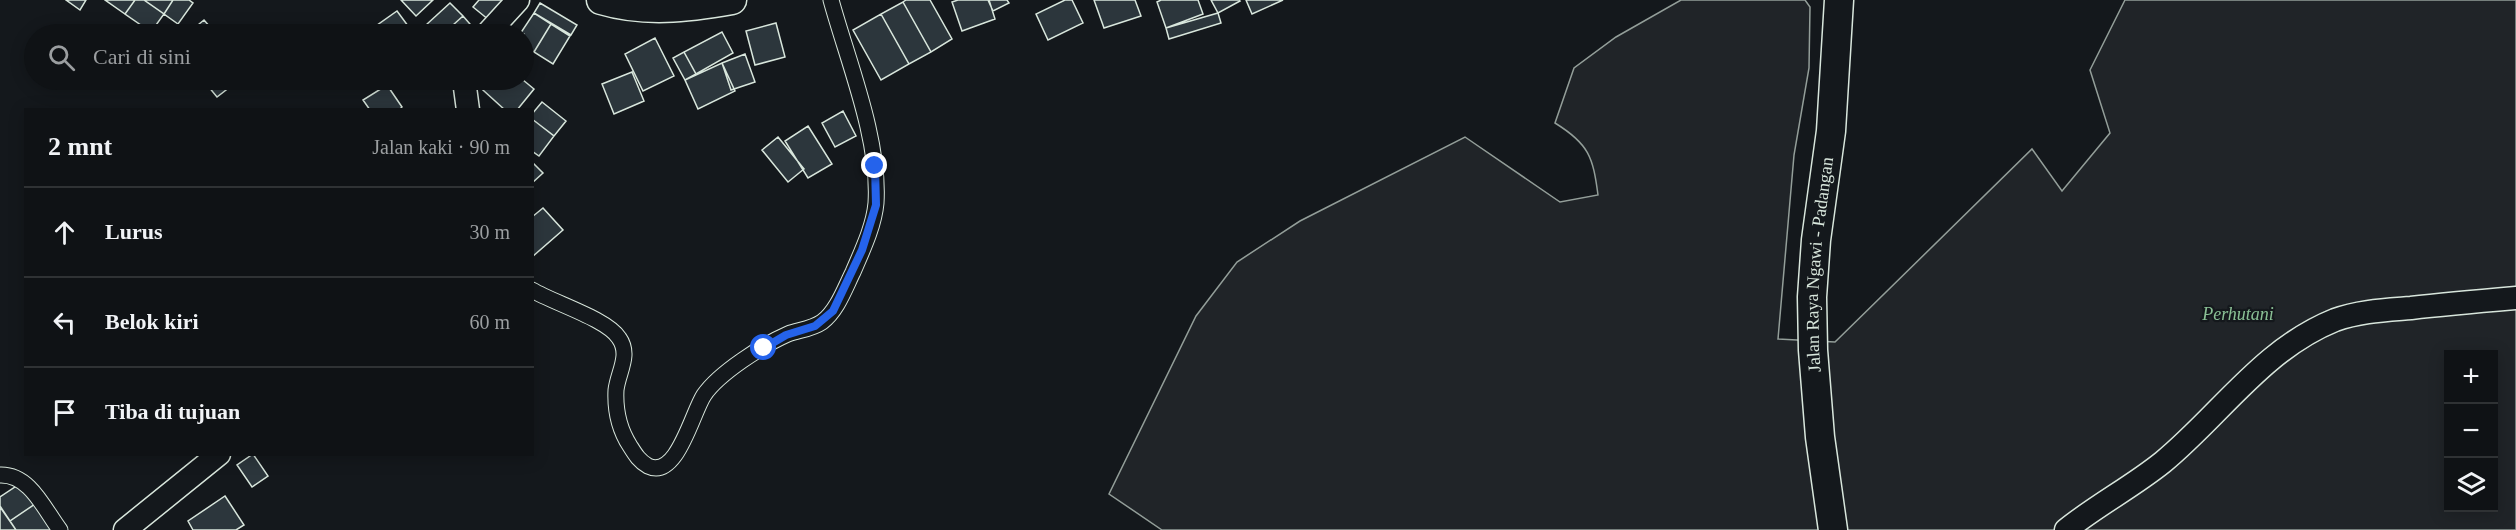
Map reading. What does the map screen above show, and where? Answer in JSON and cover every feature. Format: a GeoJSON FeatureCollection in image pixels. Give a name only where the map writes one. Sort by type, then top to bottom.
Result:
{"type":"FeatureCollection","features":[{"type":"Feature","properties":{"kind":"highway"},"geometry":{"type":"LineString","coordinates":[[601,0],[639,8],[666,9],[732,0]]}},
{"type":"Feature","properties":{"kind":"highway","name":"Jalan Raya Ngawi - Padangan"},"geometry":{"type":"LineString","coordinates":[[1833,530],[1820,436],[1813,350],[1812,297],[1815,249],[1831,131],[1839,0]]}},
{"type":"Feature","properties":{"kind":"street"},"geometry":{"type":"LineString","coordinates":[[496,24],[518,0]]}},
{"type":"Feature","properties":{"kind":"street"},"geometry":{"type":"LineString","coordinates":[[534,291],[555,303],[598,320],[613,330],[620,339],[624,348],[624,363],[616,388],[616,414],[625,439],[637,458],[649,466],[658,468],[668,465],[675,456],[698,406],[715,381],[730,369],[786,335],[824,321],[833,311],[847,285],[862,250],[876,205],[875,166],[867,126],[831,0]]}},
{"type":"Feature","properties":{"kind":"street"},"geometry":{"type":"LineString","coordinates":[[465,90],[468,108]]}},
{"type":"Feature","properties":{"kind":"street"},"geometry":{"type":"LineString","coordinates":[[2066,530],[2097,505],[2158,466],[2241,385],[2276,354],[2307,333],[2337,319],[2364,312],[2516,298]]}},
{"type":"Feature","properties":{"kind":"street"},"geometry":{"type":"LineString","coordinates":[[125,530],[217,456]]}},
{"type":"Feature","properties":{"kind":"street"},"geometry":{"type":"LineString","coordinates":[[0,475],[21,479],[60,530]]}},
{"type":"Feature","properties":{"kind":"green space","name":"Perhutani"},"geometry":{"type":"Polygon","coordinates":[[[1681,0],[1805,0],[1810,7],[1809,68],[1794,155],[1778,339],[1835,342],[2032,149],[2062,191],[2110,133],[2090,70],[2125,0],[2516,0],[2516,530],[1162,530],[1109,494],[1196,316],[1237,262],[1300,221],[1465,137],[1560,202],[1598,195],[1594,171],[1587,153],[1575,138],[1555,123],[1574,68],[1616,37],[1681,0]]]}},
{"type":"Feature","properties":{"kind":"building"},"geometry":{"type":"Polygon","coordinates":[[[66,0],[86,0],[80,10],[66,0]]]}},
{"type":"Feature","properties":{"kind":"building"},"geometry":{"type":"Polygon","coordinates":[[[105,0],[135,0],[125,14],[105,0]]]}},
{"type":"Feature","properties":{"kind":"building"},"geometry":{"type":"Polygon","coordinates":[[[135,0],[144,0],[164,14],[157,24],[139,24],[125,14],[135,0]]]}},
{"type":"Feature","properties":{"kind":"building"},"geometry":{"type":"Polygon","coordinates":[[[144,0],[173,0],[164,14],[144,0]]]}},
{"type":"Feature","properties":{"kind":"building"},"geometry":{"type":"Polygon","coordinates":[[[173,0],[189,0],[193,3],[178,24],[164,14],[173,0]]]}},
{"type":"Feature","properties":{"kind":"building"},"geometry":{"type":"Polygon","coordinates":[[[401,0],[433,0],[416,16],[401,0]]]}},
{"type":"Feature","properties":{"kind":"building"},"geometry":{"type":"Polygon","coordinates":[[[479,0],[506,0],[489,20],[473,7],[479,0]]]}},
{"type":"Feature","properties":{"kind":"building"},"geometry":{"type":"Polygon","coordinates":[[[930,0],[952,39],[931,52],[903,2],[930,0]]]}},
{"type":"Feature","properties":{"kind":"building"},"geometry":{"type":"Polygon","coordinates":[[[988,0],[1007,0],[1009,3],[993,11],[988,0]]]}},
{"type":"Feature","properties":{"kind":"building"},"geometry":{"type":"Polygon","coordinates":[[[989,0],[995,19],[962,31],[952,2],[989,0]]]}},
{"type":"Feature","properties":{"kind":"building"},"geometry":{"type":"Polygon","coordinates":[[[1065,0],[1072,0],[1083,23],[1048,40],[1036,14],[1065,0]]]}},
{"type":"Feature","properties":{"kind":"building"},"geometry":{"type":"Polygon","coordinates":[[[1094,0],[1135,0],[1141,16],[1104,28],[1094,0]]]}},
{"type":"Feature","properties":{"kind":"building"},"geometry":{"type":"Polygon","coordinates":[[[1161,0],[1198,0],[1203,14],[1166,28],[1157,2],[1161,0]]]}},
{"type":"Feature","properties":{"kind":"building"},"geometry":{"type":"Polygon","coordinates":[[[1211,0],[1239,0],[1240,1],[1218,13],[1211,0]]]}},
{"type":"Feature","properties":{"kind":"building"},"geometry":{"type":"Polygon","coordinates":[[[1246,0],[1283,0],[1252,14],[1246,0]]]}},
{"type":"Feature","properties":{"kind":"building"},"geometry":{"type":"Polygon","coordinates":[[[903,2],[931,52],[909,64],[881,14],[903,2]]]}},
{"type":"Feature","properties":{"kind":"building"},"geometry":{"type":"Polygon","coordinates":[[[450,3],[463,16],[454,24],[427,24],[450,3]]]}},
{"type":"Feature","properties":{"kind":"building"},"geometry":{"type":"Polygon","coordinates":[[[540,3],[577,25],[571,35],[534,13],[540,3]]]}},
{"type":"Feature","properties":{"kind":"building"},"geometry":{"type":"Polygon","coordinates":[[[397,11],[407,24],[379,24],[397,11]]]}},
{"type":"Feature","properties":{"kind":"building"},"geometry":{"type":"Polygon","coordinates":[[[534,13],[551,24],[534,52],[534,24],[527,24],[534,13]]]}},
{"type":"Feature","properties":{"kind":"building"},"geometry":{"type":"Polygon","coordinates":[[[1218,13],[1221,23],[1169,39],[1166,28],[1218,13]]]}},
{"type":"Feature","properties":{"kind":"building"},"geometry":{"type":"Polygon","coordinates":[[[881,14],[909,64],[881,80],[853,30],[881,14]]]}},
{"type":"Feature","properties":{"kind":"building"},"geometry":{"type":"Polygon","coordinates":[[[463,16],[470,24],[454,24],[463,16]]]}},
{"type":"Feature","properties":{"kind":"building"},"geometry":{"type":"Polygon","coordinates":[[[776,23],[785,57],[755,65],[746,31],[776,23]]]}},
{"type":"Feature","properties":{"kind":"building"},"geometry":{"type":"Polygon","coordinates":[[[551,24],[570,36],[553,64],[534,52],[551,24]]]}},
{"type":"Feature","properties":{"kind":"building"},"geometry":{"type":"Polygon","coordinates":[[[722,32],[733,53],[696,74],[684,52],[722,32]]]}},
{"type":"Feature","properties":{"kind":"building"},"geometry":{"type":"Polygon","coordinates":[[[655,38],[674,76],[643,91],[625,54],[655,38]]]}},
{"type":"Feature","properties":{"kind":"building"},"geometry":{"type":"Polygon","coordinates":[[[684,52],[696,74],[685,80],[673,58],[684,52]]]}},
{"type":"Feature","properties":{"kind":"building"},"geometry":{"type":"Polygon","coordinates":[[[745,54],[755,82],[731,90],[722,63],[745,54]]]}},
{"type":"Feature","properties":{"kind":"building"},"geometry":{"type":"Polygon","coordinates":[[[722,63],[735,91],[698,109],[685,80],[722,63]]]}},
{"type":"Feature","properties":{"kind":"building"},"geometry":{"type":"Polygon","coordinates":[[[632,72],[644,101],[614,114],[602,84],[632,72]]]}},
{"type":"Feature","properties":{"kind":"building"},"geometry":{"type":"Polygon","coordinates":[[[211,90],[226,90],[217,97],[211,90]]]}},
{"type":"Feature","properties":{"kind":"building"},"geometry":{"type":"Polygon","coordinates":[[[379,90],[390,90],[402,107],[369,108],[363,100],[379,90]]]}},
{"type":"Feature","properties":{"kind":"building"},"geometry":{"type":"Polygon","coordinates":[[[483,90],[533,90],[519,108],[503,108],[483,90]]]}},
{"type":"Feature","properties":{"kind":"building"},"geometry":{"type":"Polygon","coordinates":[[[542,102],[566,121],[554,136],[534,121],[534,112],[542,102]]]}},
{"type":"Feature","properties":{"kind":"building"},"geometry":{"type":"Polygon","coordinates":[[[843,111],[856,136],[835,147],[822,123],[843,111]]]}},
{"type":"Feature","properties":{"kind":"building"},"geometry":{"type":"Polygon","coordinates":[[[534,121],[554,136],[539,156],[534,152],[534,121]]]}},
{"type":"Feature","properties":{"kind":"building"},"geometry":{"type":"Polygon","coordinates":[[[808,126],[832,164],[808,178],[785,141],[808,126]]]}},
{"type":"Feature","properties":{"kind":"building"},"geometry":{"type":"Polygon","coordinates":[[[778,137],[804,169],[788,182],[762,150],[778,137]]]}},
{"type":"Feature","properties":{"kind":"building"},"geometry":{"type":"Polygon","coordinates":[[[534,164],[543,173],[534,181],[534,164]]]}},
{"type":"Feature","properties":{"kind":"building"},"geometry":{"type":"Polygon","coordinates":[[[543,208],[563,230],[534,255],[534,215],[543,208]]]}},
{"type":"Feature","properties":{"kind":"building"},"geometry":{"type":"Polygon","coordinates":[[[250,456],[254,456],[268,476],[252,487],[237,465],[250,456]]]}},
{"type":"Feature","properties":{"kind":"building"},"geometry":{"type":"Polygon","coordinates":[[[21,483],[35,504],[10,521],[0,506],[0,497],[21,483]]]}},
{"type":"Feature","properties":{"kind":"building"},"geometry":{"type":"Polygon","coordinates":[[[225,496],[244,525],[236,530],[193,530],[188,521],[225,496]]]}},
{"type":"Feature","properties":{"kind":"building"},"geometry":{"type":"Polygon","coordinates":[[[35,504],[51,530],[16,530],[10,521],[35,504]]]}},
{"type":"Feature","properties":{"kind":"building"},"geometry":{"type":"Polygon","coordinates":[[[0,507],[16,530],[0,530],[0,507]]]}},
{"type":"Feature","properties":{"kind":"route"},"geometry":{"type":"LineString","coordinates":[[764,348],[786,335],[815,326],[824,321],[833,311],[862,250],[876,205],[875,166]]}}]}
